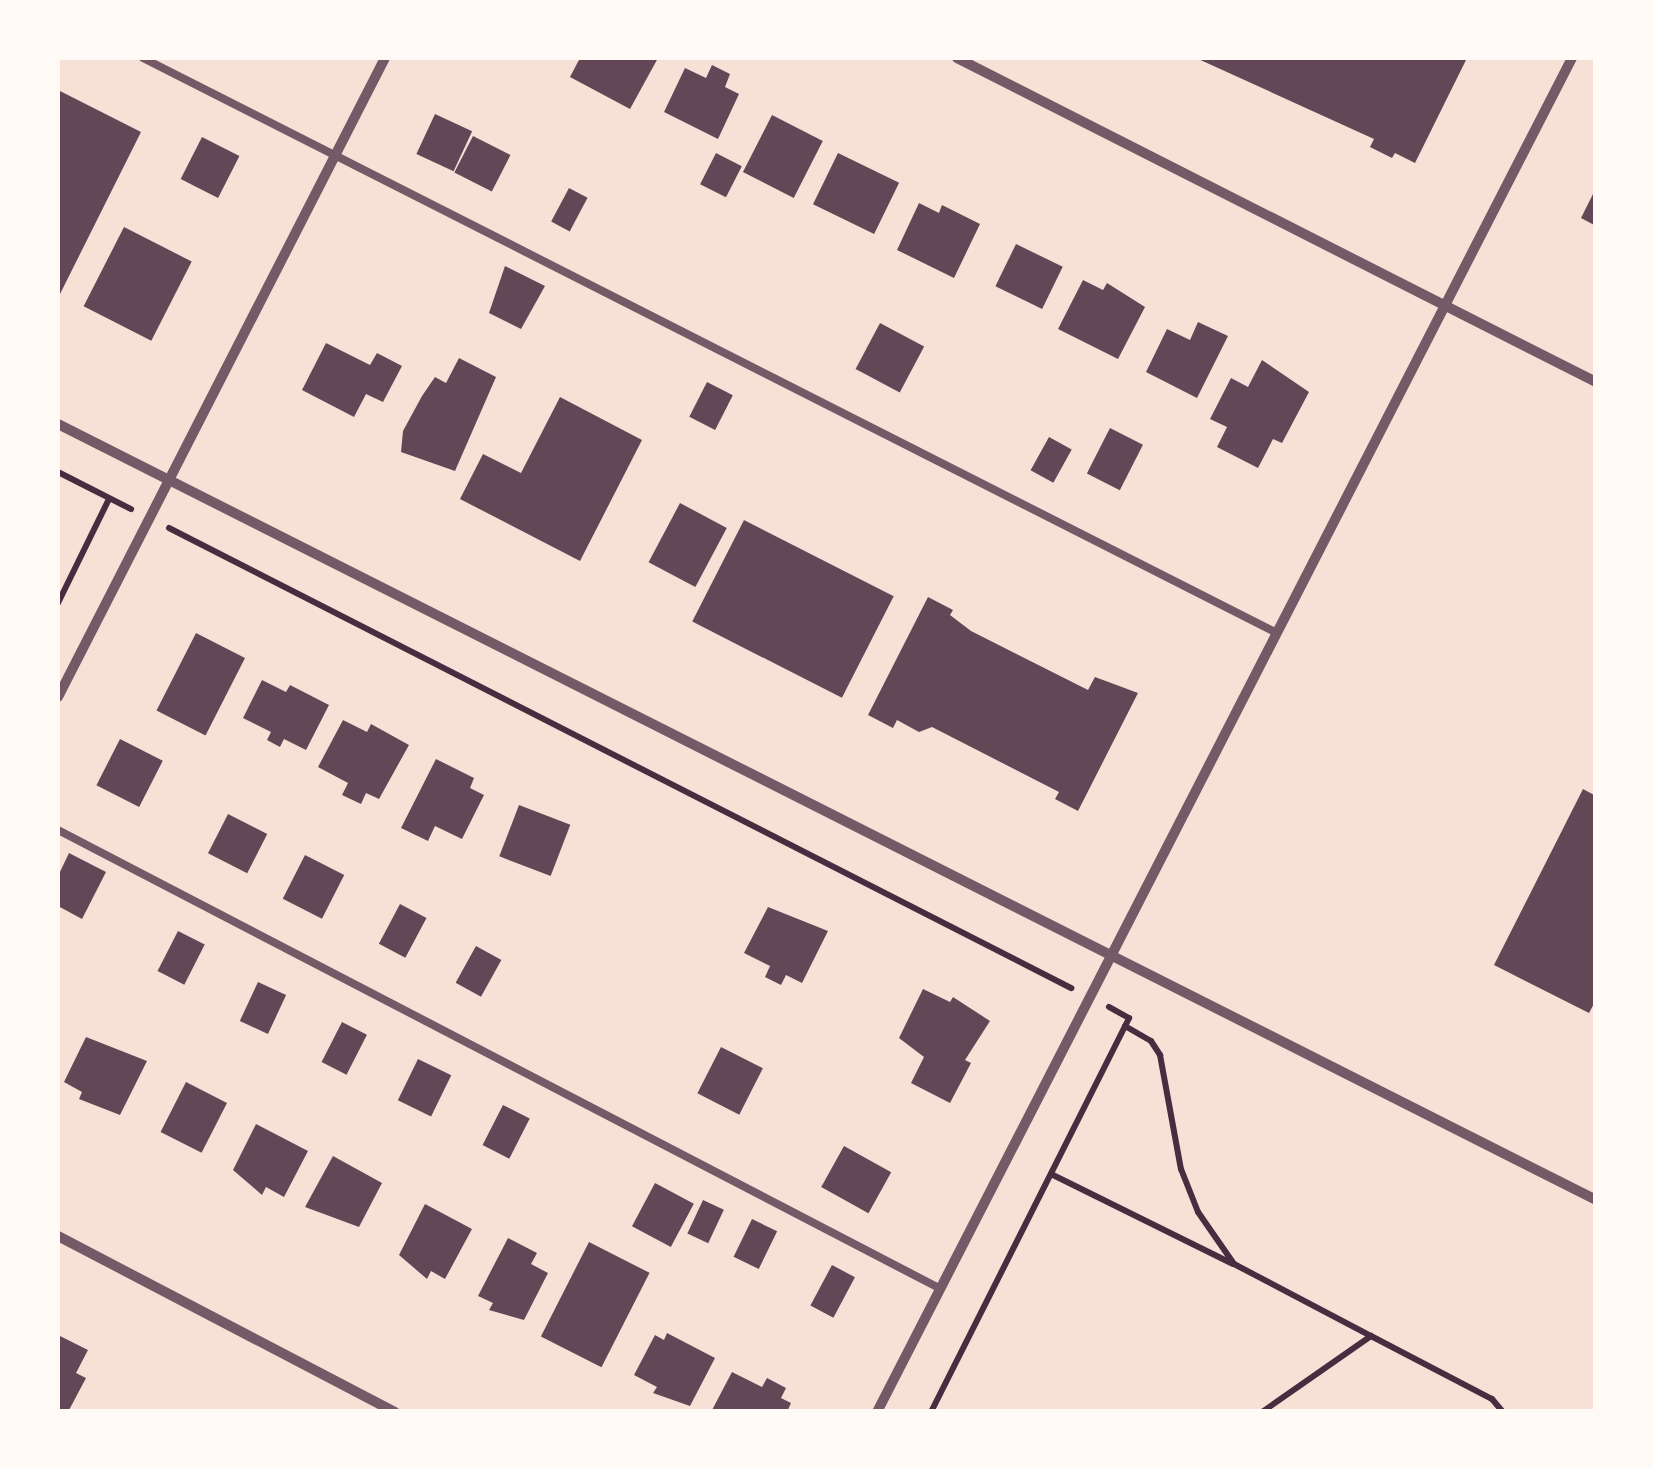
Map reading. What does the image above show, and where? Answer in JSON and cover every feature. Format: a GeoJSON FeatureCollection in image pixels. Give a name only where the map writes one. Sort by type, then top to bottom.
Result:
{"type":"FeatureCollection","features":[{"type":"Feature","properties":{"kind":"street"},"geometry":{"type":"LineString","coordinates":[[58,698],[385,58]]}},
{"type":"Feature","properties":{"kind":"street"},"geometry":{"type":"LineString","coordinates":[[957,58],[1596,382]]}},
{"type":"Feature","properties":{"kind":"street"},"geometry":{"type":"LineString","coordinates":[[876,1412],[1572,58]]}},
{"type":"Feature","properties":{"kind":"street"},"geometry":{"type":"LineString","coordinates":[[58,424],[1596,1200]]}},
{"type":"Feature","properties":{"kind":"street"},"geometry":{"type":"LineString","coordinates":[[58,1236],[394,1412]]}},
{"type":"Feature","properties":{"kind":"lane"},"geometry":{"type":"LineString","coordinates":[[142,58],[1275,632]]}},
{"type":"Feature","properties":{"kind":"lane"},"geometry":{"type":"LineString","coordinates":[[58,830],[939,1288]]}},
{"type":"Feature","properties":{"kind":"path"},"geometry":{"type":"LineString","coordinates":[[58,472],[1089,997],[1127,1022],[1151,1041],[1160,1055],[1181,1170],[1198,1212],[1234,1264]]}},
{"type":"Feature","properties":{"kind":"path"},"geometry":{"type":"LineString","coordinates":[[58,604],[109,498]]}},
{"type":"Feature","properties":{"kind":"path"},"geometry":{"type":"LineString","coordinates":[[931,1412],[1127,1022]]}},
{"type":"Feature","properties":{"kind":"path"},"geometry":{"type":"LineString","coordinates":[[1051,1173],[1492,1398],[1503,1412]]}},
{"type":"Feature","properties":{"kind":"path"},"geometry":{"type":"LineString","coordinates":[[1262,1412],[1370,1336]]}},
{"type":"Feature","properties":{"kind":"building"},"geometry":{"type":"Polygon","coordinates":[[[580,58],[658,58],[630,109],[570,77],[580,58]]]}},
{"type":"Feature","properties":{"kind":"building"},"geometry":{"type":"Polygon","coordinates":[[[1196,58],[1467,58],[1415,163],[1395,153],[1392,158],[1370,147],[1374,139],[1196,58]]]}},
{"type":"Feature","properties":{"kind":"building"},"geometry":{"type":"Polygon","coordinates":[[[712,65],[730,74],[725,87],[739,94],[718,139],[664,112],[685,68],[706,78],[712,65]]]}},
{"type":"Feature","properties":{"kind":"building"},"geometry":{"type":"Polygon","coordinates":[[[58,90],[141,132],[58,298],[58,90]]]}},
{"type":"Feature","properties":{"kind":"building"},"geometry":{"type":"Polygon","coordinates":[[[435,114],[472,131],[454,171],[416,154],[435,114]]]}},
{"type":"Feature","properties":{"kind":"building"},"geometry":{"type":"Polygon","coordinates":[[[772,115],[823,141],[794,198],[743,172],[772,115]]]}},
{"type":"Feature","properties":{"kind":"building"},"geometry":{"type":"Polygon","coordinates":[[[473,136],[510,155],[492,192],[454,173],[473,136]]]}},
{"type":"Feature","properties":{"kind":"building"},"geometry":{"type":"Polygon","coordinates":[[[202,137],[239,156],[218,198],[181,179],[202,137]]]}},
{"type":"Feature","properties":{"kind":"building"},"geometry":{"type":"Polygon","coordinates":[[[716,153],[742,166],[726,197],[700,184],[716,153]]]}},
{"type":"Feature","properties":{"kind":"building"},"geometry":{"type":"Polygon","coordinates":[[[838,153],[899,183],[874,234],[813,204],[838,153]]]}},
{"type":"Feature","properties":{"kind":"building"},"geometry":{"type":"Polygon","coordinates":[[[569,188],[588,198],[570,231],[551,222],[569,188]]]}},
{"type":"Feature","properties":{"kind":"building"},"geometry":{"type":"Polygon","coordinates":[[[1596,188],[1596,226],[1581,218],[1596,188]]]}},
{"type":"Feature","properties":{"kind":"building"},"geometry":{"type":"Polygon","coordinates":[[[919,203],[939,213],[942,205],[980,224],[954,278],[897,250],[919,203]]]}},
{"type":"Feature","properties":{"kind":"building"},"geometry":{"type":"Polygon","coordinates":[[[124,227],[192,262],[151,341],[84,306],[124,227]]]}},
{"type":"Feature","properties":{"kind":"building"},"geometry":{"type":"Polygon","coordinates":[[[1016,244],[1063,267],[1042,309],[995,286],[1016,244]]]}},
{"type":"Feature","properties":{"kind":"building"},"geometry":{"type":"Polygon","coordinates":[[[505,266],[545,286],[521,329],[489,313],[505,266]]]}},
{"type":"Feature","properties":{"kind":"building"},"geometry":{"type":"Polygon","coordinates":[[[1083,280],[1103,290],[1107,283],[1145,307],[1118,359],[1058,329],[1083,280]]]}},
{"type":"Feature","properties":{"kind":"building"},"geometry":{"type":"Polygon","coordinates":[[[1198,322],[1228,336],[1197,398],[1146,372],[1167,329],[1190,340],[1198,322]]]}},
{"type":"Feature","properties":{"kind":"building"},"geometry":{"type":"Polygon","coordinates":[[[880,323],[924,346],[900,392],[856,369],[880,323]]]}},
{"type":"Feature","properties":{"kind":"building"},"geometry":{"type":"Polygon","coordinates":[[[326,343],[370,365],[377,353],[402,366],[383,402],[366,394],[354,417],[302,390],[326,343]]]}},
{"type":"Feature","properties":{"kind":"building"},"geometry":{"type":"Polygon","coordinates":[[[459,358],[496,377],[455,471],[401,452],[403,431],[422,396],[435,377],[446,383],[459,358]]]}},
{"type":"Feature","properties":{"kind":"building"},"geometry":{"type":"Polygon","coordinates":[[[1262,360],[1309,392],[1282,443],[1273,439],[1258,468],[1217,447],[1227,427],[1210,419],[1231,378],[1248,387],[1262,360]]]}},
{"type":"Feature","properties":{"kind":"building"},"geometry":{"type":"Polygon","coordinates":[[[707,382],[733,395],[715,430],[689,417],[707,382]]]}},
{"type":"Feature","properties":{"kind":"building"},"geometry":{"type":"Polygon","coordinates":[[[560,397],[642,440],[580,561],[460,499],[483,454],[521,473],[560,397]]]}},
{"type":"Feature","properties":{"kind":"building"},"geometry":{"type":"Polygon","coordinates":[[[1110,428],[1143,445],[1120,490],[1087,473],[1110,428]]]}},
{"type":"Feature","properties":{"kind":"building"},"geometry":{"type":"Polygon","coordinates":[[[1049,437],[1072,450],[1053,483],[1031,470],[1049,437]]]}},
{"type":"Feature","properties":{"kind":"building"},"geometry":{"type":"Polygon","coordinates":[[[680,503],[727,528],[695,587],[649,562],[680,503]]]}},
{"type":"Feature","properties":{"kind":"building"},"geometry":{"type":"Polygon","coordinates":[[[744,520],[894,596],[842,698],[692,622],[744,520]]]}},
{"type":"Feature","properties":{"kind":"building"},"geometry":{"type":"Polygon","coordinates":[[[928,597],[953,610],[950,615],[971,631],[1088,690],[1095,677],[1138,693],[1078,811],[1055,799],[1059,792],[932,727],[919,732],[897,720],[893,728],[868,715],[928,597]]]}},
{"type":"Feature","properties":{"kind":"building"},"geometry":{"type":"Polygon","coordinates":[[[196,633],[245,658],[206,735],[157,711],[196,633]]]}},
{"type":"Feature","properties":{"kind":"building"},"geometry":{"type":"Polygon","coordinates":[[[262,680],[286,692],[290,685],[329,705],[306,750],[284,739],[280,747],[267,740],[271,732],[243,718],[262,680]]]}},
{"type":"Feature","properties":{"kind":"building"},"geometry":{"type":"Polygon","coordinates":[[[343,720],[367,732],[371,724],[409,745],[379,799],[366,793],[361,804],[342,795],[348,783],[318,767],[343,720]]]}},
{"type":"Feature","properties":{"kind":"building"},"geometry":{"type":"Polygon","coordinates":[[[120,739],[163,761],[139,807],[96,785],[120,739]]]}},
{"type":"Feature","properties":{"kind":"building"},"geometry":{"type":"Polygon","coordinates":[[[436,759],[474,778],[470,788],[484,795],[462,839],[435,826],[428,841],[401,828],[436,759]]]}},
{"type":"Feature","properties":{"kind":"building"},"geometry":{"type":"Polygon","coordinates":[[[1583,789],[1596,796],[1596,1000],[1589,1013],[1494,965],[1583,789]]]}},
{"type":"Feature","properties":{"kind":"building"},"geometry":{"type":"Polygon","coordinates":[[[519,805],[570,825],[551,876],[499,856],[519,805]]]}},
{"type":"Feature","properties":{"kind":"building"},"geometry":{"type":"Polygon","coordinates":[[[228,814],[267,834],[247,873],[208,853],[228,814]]]}},
{"type":"Feature","properties":{"kind":"building"},"geometry":{"type":"Polygon","coordinates":[[[69,853],[106,872],[82,919],[58,906],[58,876],[69,853]]]}},
{"type":"Feature","properties":{"kind":"building"},"geometry":{"type":"Polygon","coordinates":[[[305,855],[344,875],[322,919],[283,899],[305,855]]]}},
{"type":"Feature","properties":{"kind":"building"},"geometry":{"type":"Polygon","coordinates":[[[400,904],[426,918],[405,958],[379,944],[400,904]]]}},
{"type":"Feature","properties":{"kind":"building"},"geometry":{"type":"Polygon","coordinates":[[[768,907],[828,931],[802,983],[786,975],[781,985],[765,977],[770,966],[744,953],[768,907]]]}},
{"type":"Feature","properties":{"kind":"building"},"geometry":{"type":"Polygon","coordinates":[[[178,931],[205,945],[184,985],[158,971],[178,931]]]}},
{"type":"Feature","properties":{"kind":"building"},"geometry":{"type":"Polygon","coordinates":[[[476,946],[501,960],[481,997],[456,983],[476,946]]]}},
{"type":"Feature","properties":{"kind":"building"},"geometry":{"type":"Polygon","coordinates":[[[258,982],[286,995],[268,1034],[240,1021],[258,982]]]}},
{"type":"Feature","properties":{"kind":"building"},"geometry":{"type":"Polygon","coordinates":[[[923,989],[950,1002],[953,997],[990,1021],[965,1060],[971,1063],[950,1103],[911,1083],[924,1057],[899,1038],[923,989]]]}},
{"type":"Feature","properties":{"kind":"building"},"geometry":{"type":"Polygon","coordinates":[[[342,1022],[367,1035],[347,1075],[322,1062],[342,1022]]]}},
{"type":"Feature","properties":{"kind":"building"},"geometry":{"type":"Polygon","coordinates":[[[86,1037],[147,1061],[120,1115],[79,1099],[82,1092],[64,1082],[86,1037]]]}},
{"type":"Feature","properties":{"kind":"building"},"geometry":{"type":"Polygon","coordinates":[[[721,1047],[763,1068],[739,1115],[697,1093],[721,1047]]]}},
{"type":"Feature","properties":{"kind":"building"},"geometry":{"type":"Polygon","coordinates":[[[418,1059],[451,1075],[431,1117],[398,1100],[418,1059]]]}},
{"type":"Feature","properties":{"kind":"building"},"geometry":{"type":"Polygon","coordinates":[[[186,1082],[227,1103],[202,1153],[161,1132],[186,1082]]]}},
{"type":"Feature","properties":{"kind":"building"},"geometry":{"type":"Polygon","coordinates":[[[503,1105],[530,1119],[509,1159],[483,1145],[503,1105]]]}},
{"type":"Feature","properties":{"kind":"building"},"geometry":{"type":"Polygon","coordinates":[[[256,1124],[308,1151],[284,1197],[266,1187],[262,1195],[233,1170],[256,1124]]]}},
{"type":"Feature","properties":{"kind":"building"},"geometry":{"type":"Polygon","coordinates":[[[844,1146],[891,1172],[868,1213],[821,1187],[844,1146]]]}},
{"type":"Feature","properties":{"kind":"building"},"geometry":{"type":"Polygon","coordinates":[[[333,1156],[382,1183],[359,1227],[305,1207],[333,1156]]]}},
{"type":"Feature","properties":{"kind":"building"},"geometry":{"type":"Polygon","coordinates":[[[655,1183],[694,1204],[671,1247],[632,1226],[655,1183]]]}},
{"type":"Feature","properties":{"kind":"building"},"geometry":{"type":"Polygon","coordinates":[[[703,1200],[724,1210],[708,1243],[687,1234],[703,1200]]]}},
{"type":"Feature","properties":{"kind":"building"},"geometry":{"type":"Polygon","coordinates":[[[425,1204],[472,1229],[445,1279],[431,1271],[427,1279],[399,1255],[425,1204]]]}},
{"type":"Feature","properties":{"kind":"building"},"geometry":{"type":"Polygon","coordinates":[[[752,1219],[777,1231],[759,1269],[734,1257],[752,1219]]]}},
{"type":"Feature","properties":{"kind":"building"},"geometry":{"type":"Polygon","coordinates":[[[508,1238],[537,1253],[531,1264],[548,1273],[524,1320],[489,1310],[493,1303],[478,1296],[508,1238]]]}},
{"type":"Feature","properties":{"kind":"building"},"geometry":{"type":"Polygon","coordinates":[[[589,1242],[650,1273],[601,1367],[541,1336],[589,1242]]]}},
{"type":"Feature","properties":{"kind":"building"},"geometry":{"type":"Polygon","coordinates":[[[832,1265],[855,1277],[833,1318],[810,1306],[832,1265]]]}},
{"type":"Feature","properties":{"kind":"building"},"geometry":{"type":"Polygon","coordinates":[[[667,1333],[715,1358],[690,1406],[653,1393],[657,1387],[634,1375],[655,1335],[664,1340],[667,1333]]]}},
{"type":"Feature","properties":{"kind":"building"},"geometry":{"type":"Polygon","coordinates":[[[58,1335],[88,1350],[76,1373],[86,1378],[68,1412],[58,1410],[58,1335]]]}},
{"type":"Feature","properties":{"kind":"building"},"geometry":{"type":"Polygon","coordinates":[[[732,1372],[762,1387],[767,1378],[786,1388],[781,1398],[791,1403],[787,1412],[711,1412],[732,1372]]]}}]}
